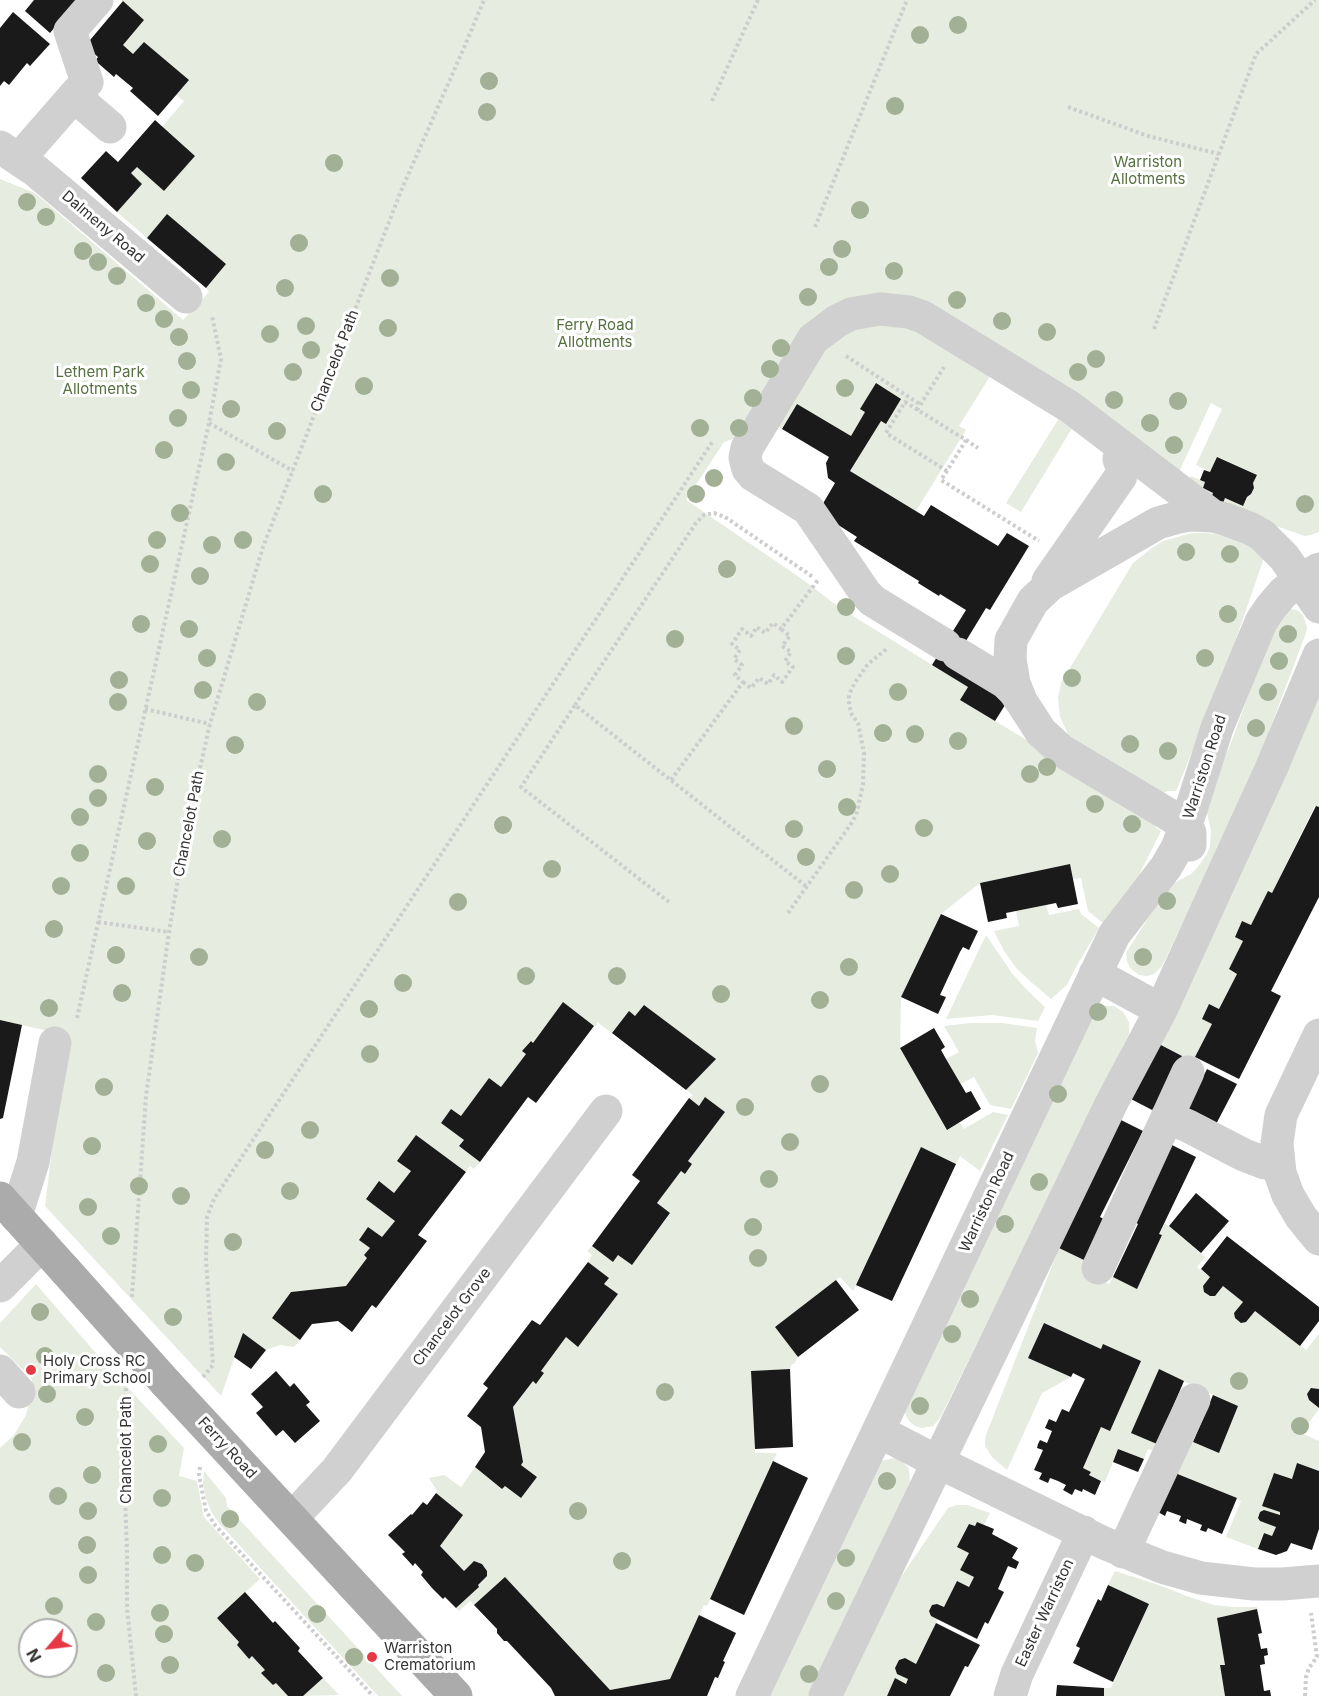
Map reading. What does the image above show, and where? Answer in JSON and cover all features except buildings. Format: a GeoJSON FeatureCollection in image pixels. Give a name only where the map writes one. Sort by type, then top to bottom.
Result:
{"type":"FeatureCollection","features":[{"type":"Feature","properties":{"kind":"main road","name":"Ferry Road"},"geometry":{"type":"LineString","coordinates":[[8,1207],[205,1425],[456,1696]]}},
{"type":"Feature","properties":{"kind":"street","name":"Dalmeny Road"},"geometry":{"type":"LineString","coordinates":[[97,0],[70,31],[87,82],[9,153],[36,171],[186,297]]}},
{"type":"Feature","properties":{"kind":"street"},"geometry":{"type":"LineString","coordinates":[[74,96],[110,127]]}},
{"type":"Feature","properties":{"kind":"street"},"geometry":{"type":"LineString","coordinates":[[1186,825],[1062,751],[1041,732],[1006,682],[873,601],[808,509],[753,475],[745,460],[747,448],[813,339],[837,321],[851,314],[894,309],[923,316],[1070,406],[1213,516]]}},
{"type":"Feature","properties":{"kind":"street"},"geometry":{"type":"LineString","coordinates":[[1021,701],[1012,674],[1011,640],[1042,589],[1121,476],[1122,468],[1119,459]]}},
{"type":"Feature","properties":{"kind":"street"},"geometry":{"type":"LineString","coordinates":[[1042,589],[1158,523],[1179,517],[1213,516],[1236,522],[1262,535],[1284,557],[1310,574],[1319,608]]}},
{"type":"Feature","properties":{"kind":"street","name":"Warriston Road"},"geometry":{"type":"LineString","coordinates":[[752,1696],[1114,935],[1166,867],[1186,825],[1217,728],[1256,631],[1276,600],[1310,574]]}},
{"type":"Feature","properties":{"kind":"street"},"geometry":{"type":"LineString","coordinates":[[825,1696],[1112,1102],[1161,1010],[1271,769],[1319,655]]}},
{"type":"Feature","properties":{"kind":"street"},"geometry":{"type":"LineString","coordinates":[[1095,974],[1161,1010]]}},
{"type":"Feature","properties":{"kind":"street"},"geometry":{"type":"LineString","coordinates":[[1319,1035],[1281,1115],[1277,1143],[1278,1165],[1283,1184],[1293,1206],[1319,1239]]}},
{"type":"Feature","properties":{"kind":"street"},"geometry":{"type":"LineString","coordinates":[[8,1207],[33,1162],[55,1043]]}},
{"type":"Feature","properties":{"kind":"street"},"geometry":{"type":"LineString","coordinates":[[1098,1268],[1188,1072]]}},
{"type":"Feature","properties":{"kind":"street","name":"Chancelot Grove"},"geometry":{"type":"LineString","coordinates":[[292,1518],[337,1470],[606,1111]]}},
{"type":"Feature","properties":{"kind":"street"},"geometry":{"type":"LineString","coordinates":[[1167,1117],[1178,1120],[1244,1155],[1278,1165]]}},
{"type":"Feature","properties":{"kind":"street"},"geometry":{"type":"LineString","coordinates":[[0,1286],[42,1244]]}},
{"type":"Feature","properties":{"kind":"street"},"geometry":{"type":"LineString","coordinates":[[1123,1552],[1194,1400]]}},
{"type":"Feature","properties":{"kind":"street"},"geometry":{"type":"LineString","coordinates":[[878,1431],[1123,1552],[1162,1567],[1201,1578],[1254,1584],[1313,1582]]}},
{"type":"Feature","properties":{"kind":"street","name":"Easter Warriston"},"geometry":{"type":"LineString","coordinates":[[1010,1696],[1017,1674],[1084,1532]]}},
{"type":"Feature","properties":{"kind":"path","name":"Chancelot Path"},"geometry":{"type":"LineString","coordinates":[[132,1298],[146,1096],[187,825],[210,724],[263,547],[400,191],[464,50],[484,0]]}},
{"type":"Feature","properties":{"kind":"path"},"geometry":{"type":"LineString","coordinates":[[712,101],[758,0]]}},
{"type":"Feature","properties":{"kind":"path"},"geometry":{"type":"LineString","coordinates":[[815,227],[907,0]]}},
{"type":"Feature","properties":{"kind":"path"},"geometry":{"type":"LineString","coordinates":[[1154,329],[1256,54],[1315,0]]}},
{"type":"Feature","properties":{"kind":"path"},"geometry":{"type":"LineString","coordinates":[[1068,107],[1148,136],[1219,154]]}},
{"type":"Feature","properties":{"kind":"path"},"geometry":{"type":"LineString","coordinates":[[822,332],[849,359],[921,405]]}},
{"type":"Feature","properties":{"kind":"path"},"geometry":{"type":"LineString","coordinates":[[55,1043],[73,1036],[208,423],[221,359],[217,337]]}},
{"type":"Feature","properties":{"kind":"path"},"geometry":{"type":"LineString","coordinates":[[917,410],[961,340]]}},
{"type":"Feature","properties":{"kind":"path"},"geometry":{"type":"LineString","coordinates":[[947,471],[886,433],[905,402],[978,448]]}},
{"type":"Feature","properties":{"kind":"path"},"geometry":{"type":"LineString","coordinates":[[208,423],[293,471]]}},
{"type":"Feature","properties":{"kind":"path"},"geometry":{"type":"LineString","coordinates":[[966,440],[941,480],[1038,541],[1049,561],[1042,589]]}},
{"type":"Feature","properties":{"kind":"path"},"geometry":{"type":"LineString","coordinates":[[173,1390],[212,1369],[213,1365],[206,1259],[207,1217],[214,1199],[713,441]]}},
{"type":"Feature","properties":{"kind":"path"},"geometry":{"type":"LineString","coordinates":[[669,902],[521,787],[700,518],[714,513],[724,517],[818,580]]}},
{"type":"Feature","properties":{"kind":"path"},"geometry":{"type":"LineString","coordinates":[[781,629],[825,574],[835,571],[848,573],[855,578]]}},
{"type":"Feature","properties":{"kind":"path"},"geometry":{"type":"LineString","coordinates":[[773,623],[781,629],[790,636],[782,646],[791,652],[785,661],[793,667],[782,682],[774,675],[768,684],[759,678],[751,688],[735,675],[742,665],[734,659],[740,650],[732,644],[742,629],[751,636],[757,627],[765,633],[773,623]]}},
{"type":"Feature","properties":{"kind":"path"},"geometry":{"type":"LineString","coordinates":[[788,914],[854,821],[863,784],[864,753],[858,723],[849,705],[851,689],[861,673],[878,655],[902,641],[943,644]]}},
{"type":"Feature","properties":{"kind":"path"},"geometry":{"type":"LineString","coordinates":[[671,780],[743,682]]}},
{"type":"Feature","properties":{"kind":"path"},"geometry":{"type":"LineString","coordinates":[[575,705],[807,886]]}},
{"type":"Feature","properties":{"kind":"path"},"geometry":{"type":"LineString","coordinates":[[145,709],[210,724]]}},
{"type":"Feature","properties":{"kind":"path"},"geometry":{"type":"LineString","coordinates":[[98,921],[169,932]]}},
{"type":"Feature","properties":{"kind":"path","name":"Chancelot Path"},"geometry":{"type":"LineString","coordinates":[[127,1381],[123,1440],[127,1607],[136,1696]]}},
{"type":"Feature","properties":{"kind":"path"},"geometry":{"type":"LineString","coordinates":[[205,1425],[199,1475],[206,1511],[215,1525],[373,1696]]}},
{"type":"Feature","properties":{"kind":"path"},"geometry":{"type":"LineString","coordinates":[[1305,1696],[1309,1668],[1318,1658],[1313,1582]]}},
{"type":"Feature","properties":{"kind":"green space"},"geometry":{"type":"Polygon","coordinates":[[[121,0],[1319,0],[1319,532],[1305,536],[1276,526],[1263,526],[1187,485],[1191,476],[1205,482],[1213,493],[1211,497],[1223,503],[1225,498],[1242,506],[1254,488],[1253,483],[1257,475],[1218,457],[1210,472],[1196,465],[1222,409],[1211,403],[1179,472],[879,295],[736,438],[724,442],[686,500],[802,579],[840,608],[968,687],[961,700],[1151,816],[1155,827],[1161,831],[1135,883],[1103,923],[1088,911],[1081,878],[1073,879],[1070,864],[980,883],[941,914],[901,997],[900,1048],[947,1129],[959,1122],[964,1129],[993,1112],[1008,1115],[980,1171],[960,1156],[956,1164],[921,1147],[853,1291],[840,1277],[775,1327],[798,1357],[790,1369],[751,1371],[755,1453],[777,1453],[707,1606],[704,1605],[670,1679],[610,1690],[470,1601],[459,1611],[456,1608],[479,1587],[478,1585],[487,1576],[487,1571],[482,1564],[474,1561],[464,1571],[440,1546],[462,1515],[436,1493],[429,1478],[444,1475],[461,1487],[475,1467],[502,1489],[505,1486],[521,1498],[537,1477],[521,1465],[523,1462],[513,1407],[533,1381],[537,1383],[544,1373],[541,1371],[566,1337],[579,1346],[618,1294],[604,1284],[609,1278],[588,1262],[592,1255],[587,1251],[592,1246],[613,1262],[618,1255],[632,1265],[670,1214],[657,1203],[681,1171],[685,1174],[692,1164],[688,1161],[725,1112],[706,1098],[699,1106],[689,1098],[693,1095],[686,1090],[715,1059],[644,1005],[635,1016],[628,1012],[612,1033],[597,1022],[594,1026],[563,1002],[533,1043],[530,1041],[523,1051],[526,1054],[501,1087],[489,1078],[461,1116],[451,1109],[441,1123],[464,1140],[459,1146],[480,1162],[474,1169],[470,1166],[466,1172],[416,1135],[397,1161],[411,1171],[394,1193],[379,1182],[366,1198],[395,1221],[382,1237],[368,1227],[359,1240],[370,1248],[364,1255],[367,1258],[346,1286],[291,1292],[272,1318],[300,1340],[294,1347],[280,1345],[266,1350],[243,1333],[221,1396],[45,1206],[66,1035],[0,1020],[0,179],[35,193],[183,320],[209,292],[206,288],[226,264],[167,215],[147,238],[117,212],[142,184],[131,173],[137,167],[164,191],[195,156],[162,127],[184,101],[176,95],[189,80],[144,42],[133,54],[123,45],[144,20],[121,0]]]}},
{"type":"Feature","properties":{"kind":"green space"},"geometry":{"type":"Polygon","coordinates":[[[906,323],[992,373],[959,426],[966,430],[916,511],[850,471],[881,421],[886,424],[900,399],[876,384],[865,412],[851,436],[797,404],[782,429],[775,425],[823,347],[855,326],[906,323]]]}},
{"type":"Feature","properties":{"kind":"green space"},"geometry":{"type":"Polygon","coordinates":[[[1061,415],[1074,425],[1021,512],[1006,503],[1061,415]]]}},
{"type":"Feature","properties":{"kind":"green space"},"geometry":{"type":"Polygon","coordinates":[[[1192,533],[1224,535],[1265,555],[1225,671],[1176,791],[1167,791],[1160,795],[1087,754],[1068,734],[1060,717],[1058,698],[1061,683],[1133,563],[1163,541],[1192,533]]]}},
{"type":"Feature","properties":{"kind":"green space"},"geometry":{"type":"Polygon","coordinates":[[[1290,609],[1297,610],[1303,615],[1307,627],[1306,633],[1247,790],[1162,966],[1154,974],[1139,975],[1130,968],[1126,953],[1169,885],[1191,874],[1207,854],[1211,830],[1207,813],[1210,791],[1230,745],[1278,616],[1290,609]]]}},
{"type":"Feature","properties":{"kind":"green space"},"geometry":{"type":"Polygon","coordinates":[[[1319,689],[1319,807],[1315,806],[1272,893],[1268,892],[1251,925],[1242,921],[1235,936],[1243,941],[1229,969],[1237,974],[1219,1009],[1209,1004],[1202,1019],[1212,1024],[1193,1062],[1157,1043],[1319,689]]]}},
{"type":"Feature","properties":{"kind":"green space"},"geometry":{"type":"Polygon","coordinates":[[[1046,905],[1049,915],[1079,909],[1081,914],[1099,928],[1067,985],[1051,999],[1017,969],[1004,951],[994,931],[1019,926],[1016,911],[1046,905]]]}},
{"type":"Feature","properties":{"kind":"green space"},"geometry":{"type":"Polygon","coordinates":[[[986,935],[1012,973],[1045,1007],[1038,1021],[992,1015],[946,1019],[986,935]]]}},
{"type":"Feature","properties":{"kind":"green space"},"geometry":{"type":"Polygon","coordinates":[[[1102,1006],[1114,1006],[1123,1012],[1129,1022],[1129,1034],[940,1418],[933,1426],[922,1428],[915,1426],[906,1416],[904,1409],[1095,1009],[1102,1006]]]}},
{"type":"Feature","properties":{"kind":"green space"},"geometry":{"type":"Polygon","coordinates":[[[1003,1023],[1037,1028],[1035,1040],[1038,1053],[1011,1109],[990,1105],[974,1077],[961,1084],[946,1059],[959,1052],[944,1026],[1003,1023]]]}},
{"type":"Feature","properties":{"kind":"green space"},"geometry":{"type":"Polygon","coordinates":[[[1165,1223],[1205,1257],[1197,1267],[1210,1277],[1203,1286],[1204,1292],[1215,1296],[1223,1286],[1243,1302],[1234,1313],[1255,1311],[1306,1350],[1319,1334],[1319,1389],[1312,1388],[1307,1394],[1309,1400],[1319,1409],[1301,1433],[1319,1441],[1319,1471],[1297,1464],[1292,1479],[1274,1473],[1263,1506],[1280,1512],[1280,1515],[1264,1510],[1260,1512],[1258,1518],[1260,1521],[1276,1527],[1272,1536],[1263,1533],[1258,1549],[1226,1537],[1241,1501],[1175,1473],[1189,1441],[1219,1453],[1238,1406],[1159,1370],[1132,1433],[1157,1444],[1154,1451],[1148,1449],[1144,1459],[1118,1449],[1105,1482],[1089,1475],[1091,1472],[1083,1468],[1101,1427],[1110,1430],[1141,1361],[1103,1344],[1101,1349],[1044,1323],[1028,1358],[1071,1377],[1042,1393],[1007,1470],[992,1457],[985,1446],[986,1435],[1059,1248],[1086,1261],[1083,1269],[1109,1284],[1113,1277],[1137,1288],[1162,1235],[1159,1234],[1165,1223]]]}},
{"type":"Feature","properties":{"kind":"green space"},"geometry":{"type":"Polygon","coordinates":[[[36,1284],[101,1359],[184,1448],[179,1476],[197,1481],[204,1517],[260,1579],[217,1618],[239,1642],[237,1645],[249,1659],[252,1656],[265,1670],[262,1673],[288,1696],[0,1696],[0,1448],[14,1435],[26,1415],[32,1392],[32,1379],[0,1347],[0,1323],[36,1284]]]}},
{"type":"Feature","properties":{"kind":"green space"},"geometry":{"type":"Polygon","coordinates":[[[894,1458],[902,1461],[909,1469],[910,1482],[809,1696],[767,1696],[881,1461],[894,1458]]]}},
{"type":"Feature","properties":{"kind":"green space"},"geometry":{"type":"Polygon","coordinates":[[[204,1471],[226,1498],[227,1506],[402,1696],[378,1696],[218,1522],[206,1499],[203,1484],[204,1471]]]}},
{"type":"Feature","properties":{"kind":"green space"},"geometry":{"type":"Polygon","coordinates":[[[967,1505],[990,1513],[984,1525],[977,1522],[957,1547],[969,1553],[960,1570],[974,1577],[969,1587],[957,1581],[944,1607],[937,1604],[932,1605],[929,1611],[938,1619],[916,1664],[905,1658],[899,1660],[895,1668],[897,1674],[908,1679],[906,1684],[895,1679],[887,1696],[842,1696],[890,1593],[948,1508],[967,1505]]]}},
{"type":"Feature","properties":{"kind":"green space"},"geometry":{"type":"Polygon","coordinates":[[[1115,1571],[1214,1605],[1257,1607],[1257,1609],[1217,1618],[1225,1665],[1220,1666],[1225,1696],[1104,1696],[1104,1688],[1111,1688],[1149,1604],[1108,1585],[1115,1571]]]}},
{"type":"Feature","properties":{"kind":"green space"},"geometry":{"type":"Polygon","coordinates":[[[323,1678],[339,1695],[303,1696],[323,1678]]]}},
{"type":"Feature","properties":{"kind":"place","name":"Holy Cross RC Primary School"},"geometry":{"type":"Point","coordinates":[31,1370]}},
{"type":"Feature","properties":{"kind":"place","name":"Warriston Crematorium"},"geometry":{"type":"Point","coordinates":[372,1657]}},
{"type":"Feature","properties":{"kind":"park label","name":"Warriston Allotments"},"geometry":{"type":"Point","coordinates":[1148,170]}},
{"type":"Feature","properties":{"kind":"park label","name":"Ferry Road Allotments"},"geometry":{"type":"Point","coordinates":[595,334]}},
{"type":"Feature","properties":{"kind":"park label","name":"Lethem Park Allotments"},"geometry":{"type":"Point","coordinates":[100,380]}}]}
